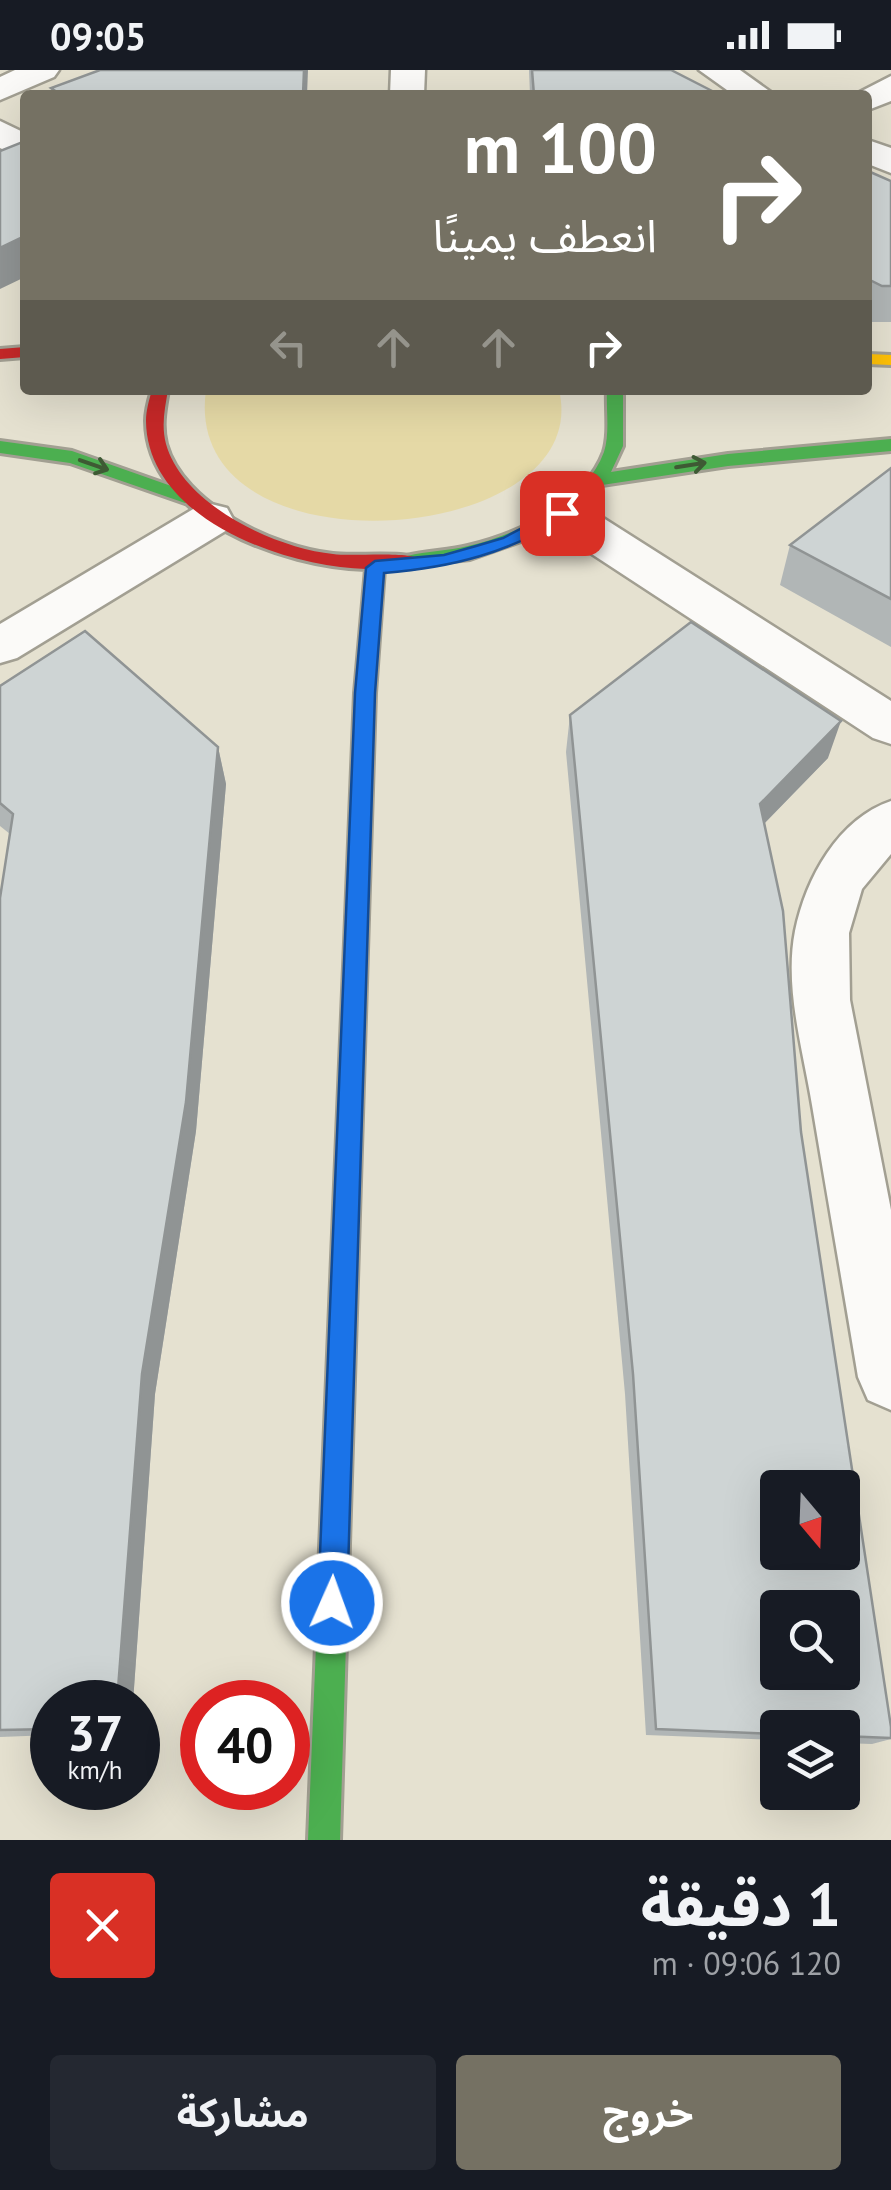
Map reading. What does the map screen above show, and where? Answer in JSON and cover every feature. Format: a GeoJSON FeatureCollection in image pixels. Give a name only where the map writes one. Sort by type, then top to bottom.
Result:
{"type":"FeatureCollection","features":[{"type":"Feature","properties":{"kind":"street"},"geometry":{"type":"LineString","coordinates":[[0,90],[42,70]]}},
{"type":"Feature","properties":{"kind":"street"},"geometry":{"type":"LineString","coordinates":[[716,70],[750,90]]}},
{"type":"Feature","properties":{"kind":"street"},"geometry":{"type":"LineString","coordinates":[[158,395],[157,450],[198,508]]}},
{"type":"Feature","properties":{"kind":"street"},"geometry":{"type":"LineString","coordinates":[[0,447],[72,457],[198,508],[258,545],[313,561],[375,568],[444,561],[477,552],[509,542],[562,513],[595,480],[614,445],[619,409],[616,395]]}},
{"type":"Feature","properties":{"kind":"street"},"geometry":{"type":"LineString","coordinates":[[595,480],[728,460],[891,445]]}},
{"type":"Feature","properties":{"kind":"street"},"geometry":{"type":"LineString","coordinates":[[0,646],[198,508]]}},
{"type":"Feature","properties":{"kind":"street"},"geometry":{"type":"LineString","coordinates":[[562,513],[891,725]]}},
{"type":"Feature","properties":{"kind":"street"},"geometry":{"type":"LineString","coordinates":[[324,1840],[365,693],[375,568]]}},
{"type":"Feature","properties":{"kind":"street"},"geometry":{"type":"LineString","coordinates":[[891,822],[855,855],[837,882],[822,933],[822,1000],[891,1377]]}},
{"type":"Feature","properties":{"kind":"shaded area"},"geometry":{"type":"Polygon","coordinates":[[[207,395],[559,395],[554,443],[516,483],[457,510],[387,520],[316,515],[255,492],[215,451],[207,395]]]}},
{"type":"Feature","properties":{"kind":"building"},"geometry":{"type":"Polygon","coordinates":[[[100,70],[304,70],[303,90],[51,88],[100,70]]]}},
{"type":"Feature","properties":{"kind":"building"},"geometry":{"type":"Polygon","coordinates":[[[532,70],[671,70],[710,90],[534,90],[532,70]]]}},
{"type":"Feature","properties":{"kind":"building"},"geometry":{"type":"Polygon","coordinates":[[[20,143],[20,238],[0,248],[0,151],[20,143]]]}},
{"type":"Feature","properties":{"kind":"building"},"geometry":{"type":"Polygon","coordinates":[[[872,173],[891,181],[891,286],[872,281],[872,173]]]}},
{"type":"Feature","properties":{"kind":"building"},"geometry":{"type":"Polygon","coordinates":[[[891,468],[891,599],[790,545],[891,468]]]}},
{"type":"Feature","properties":{"kind":"building"},"geometry":{"type":"Polygon","coordinates":[[[691,622],[841,721],[760,804],[783,911],[801,1132],[852,1470],[760,1470],[760,1570],[860,1570],[860,1522],[891,1738],[860,1737],[860,1710],[760,1710],[760,1733],[656,1729],[633,1374],[570,715],[691,622]]]}},
{"type":"Feature","properties":{"kind":"building"},"geometry":{"type":"Polygon","coordinates":[[[85,631],[218,747],[186,1102],[142,1374],[119,1680],[30,1680],[30,1729],[0,1730],[0,898],[13,814],[0,803],[0,686],[85,631]]]}},
{"type":"Feature","properties":{"kind":"traffic: fast"},"geometry":{"type":"LineString","coordinates":[[414,561],[499,543],[556,516],[580,498],[599,477],[612,453],[615,395]]}},
{"type":"Feature","properties":{"kind":"traffic: fast"},"geometry":{"type":"LineString","coordinates":[[595,480],[728,460],[891,445]]}},
{"type":"Feature","properties":{"kind":"traffic: fast"},"geometry":{"type":"LineString","coordinates":[[0,447],[72,457],[185,497]]}},
{"type":"Feature","properties":{"kind":"traffic: fast"},"geometry":{"type":"LineString","coordinates":[[324,1840],[357,918]]}},
{"type":"Feature","properties":{"kind":"traffic: slow"},"geometry":{"type":"LineString","coordinates":[[872,359],[891,360]]}},
{"type":"Feature","properties":{"kind":"traffic: jam"},"geometry":{"type":"LineString","coordinates":[[0,354],[20,352]]}},
{"type":"Feature","properties":{"kind":"traffic: jam"},"geometry":{"type":"LineString","coordinates":[[159,395],[154,418],[158,445],[169,469],[209,511],[233,527],[299,555],[348,562],[414,561]]}},
{"type":"Feature","properties":{"kind":"traffic: jam"},"geometry":{"type":"LineString","coordinates":[[357,918],[365,693],[375,568]]}},
{"type":"Feature","properties":{"kind":"route"},"geometry":{"type":"LineString","coordinates":[[332,1603],[365,693],[375,568],[444,561],[477,552],[509,542],[562,513]]}}]}
